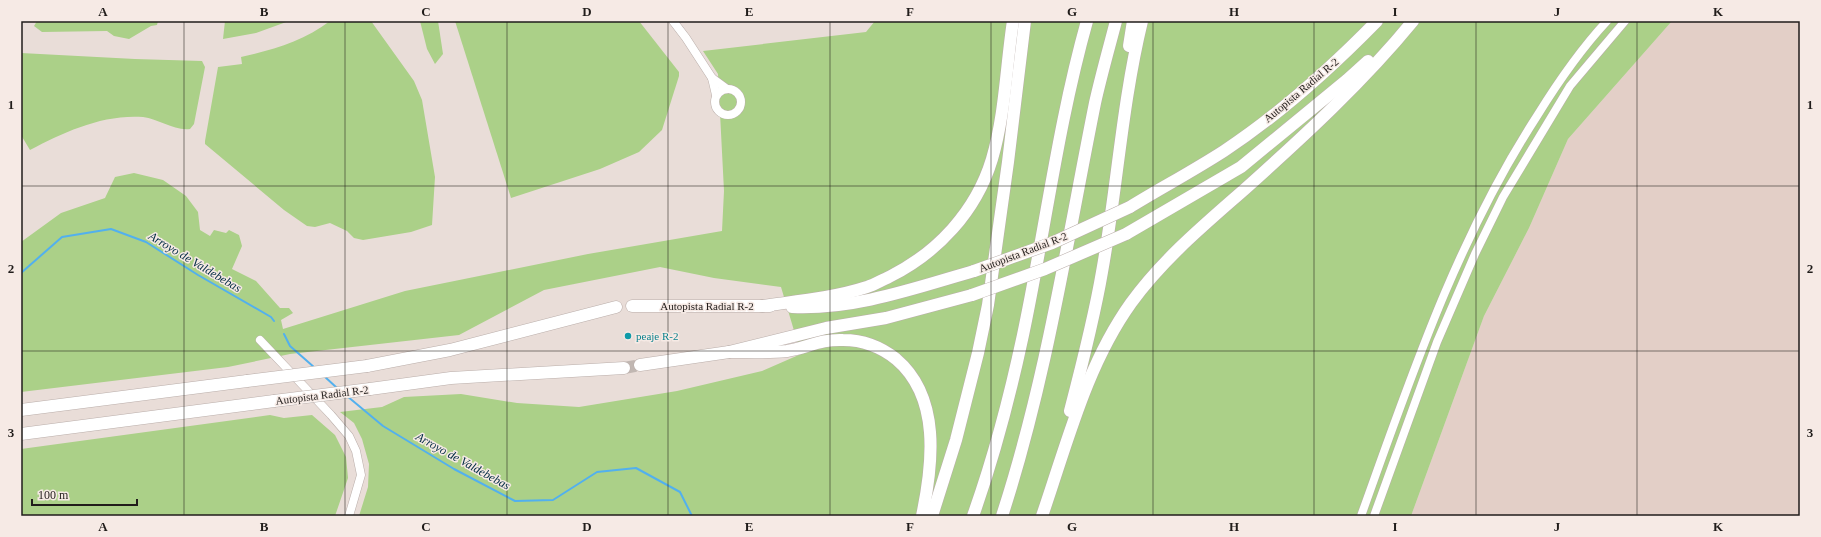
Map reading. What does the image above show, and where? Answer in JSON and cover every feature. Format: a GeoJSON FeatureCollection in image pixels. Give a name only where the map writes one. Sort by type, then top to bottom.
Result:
{"type":"FeatureCollection","features":[{"type":"Feature","properties":{"kind":"highway"},"geometry":{"type":"LineString","coordinates":[[762,306],[842,294],[869,287],[909,267],[953,230],[977,194],[991,160],[1001,118],[1012,21]]}},
{"type":"Feature","properties":{"kind":"highway"},"geometry":{"type":"LineString","coordinates":[[932,516],[956,440],[978,353],[988,304],[1007,170],[1025,21]]}},
{"type":"Feature","properties":{"kind":"highway"},"geometry":{"type":"LineString","coordinates":[[973,516],[1004,415],[1023,335],[1051,180],[1080,46],[1087,21]]}},
{"type":"Feature","properties":{"kind":"highway"},"geometry":{"type":"LineString","coordinates":[[1002,516],[1035,401],[1050,336],[1096,101],[1116,21]]}},
{"type":"Feature","properties":{"kind":"highway"},"geometry":{"type":"LineString","coordinates":[[1114,191],[1122,99],[1133,21]]}},
{"type":"Feature","properties":{"kind":"highway"},"geometry":{"type":"LineString","coordinates":[[1041,516],[1089,335],[1102,273],[1133,67],[1142,21]]}},
{"type":"Feature","properties":{"kind":"highway"},"geometry":{"type":"LineString","coordinates":[[1358,41],[1373,21]]}},
{"type":"Feature","properties":{"kind":"highway"},"geometry":{"type":"LineString","coordinates":[[1358,41],[1377,21]]}},
{"type":"Feature","properties":{"kind":"highway","name":"Autopista Radial R-2"},"geometry":{"type":"LineString","coordinates":[[640,365],[729,352],[826,328],[886,318],[972,295],[1045,269],[1126,234],[1241,167],[1347,80],[1409,21]]}},
{"type":"Feature","properties":{"kind":"highway"},"geometry":{"type":"LineString","coordinates":[[1041,516],[1090,378],[1112,332],[1131,303],[1173,252],[1292,146],[1351,90],[1395,43],[1413,21]]}},
{"type":"Feature","properties":{"kind":"highway","name":"Autopista Radial R-2"},"geometry":{"type":"LineString","coordinates":[[632,306],[762,306],[814,308],[882,297],[974,271],[1052,242],[1130,207],[1224,150],[1280,109],[1329,69],[1358,41]]}},
{"type":"Feature","properties":{"kind":"highway"},"geometry":{"type":"LineString","coordinates":[[21,410],[367,366],[450,350],[616,307]]}},
{"type":"Feature","properties":{"kind":"highway"},"geometry":{"type":"LineString","coordinates":[[729,352],[787,351],[812,343],[842,340],[868,344],[884,351],[898,361],[918,386],[928,419],[930,468],[922,516]]}},
{"type":"Feature","properties":{"kind":"highway","name":"Autopista Radial R-2"},"geometry":{"type":"LineString","coordinates":[[21,434],[451,378],[624,368]]}},
{"type":"Feature","properties":{"kind":"street"},"geometry":{"type":"LineString","coordinates":[[673,21],[712,78],[716,96],[715,102],[719,112],[730,115],[737,112],[741,106],[741,98],[734,90],[727,89],[720,91],[716,96]]}},
{"type":"Feature","properties":{"kind":"street"},"geometry":{"type":"LineString","coordinates":[[1361,516],[1424,340],[1491,192],[1519,144],[1558,83],[1589,40],[1607,21]]}},
{"type":"Feature","properties":{"kind":"street"},"geometry":{"type":"LineString","coordinates":[[1374,516],[1437,342],[1475,254],[1503,197],[1570,86],[1625,21]]}},
{"type":"Feature","properties":{"kind":"street"},"geometry":{"type":"LineString","coordinates":[[712,78],[727,89]]}},
{"type":"Feature","properties":{"kind":"street"},"geometry":{"type":"LineString","coordinates":[[260,340],[349,436],[356,451],[361,475],[349,516]]}},
{"type":"Feature","properties":{"kind":"shaded area"},"geometry":{"type":"Polygon","coordinates":[[[1672,21],[1800,21],[1800,516],[1411,516],[1484,316],[1529,228],[1568,139],[1672,21]]]}},
{"type":"Feature","properties":{"kind":"green space"},"geometry":{"type":"Polygon","coordinates":[[[37,21],[158,21],[157,25],[151,26],[129,39],[114,36],[107,31],[42,32],[34,26],[37,21]]]}},
{"type":"Feature","properties":{"kind":"green space"},"geometry":{"type":"Polygon","coordinates":[[[225,21],[289,21],[256,33],[223,39],[225,21]]]}},
{"type":"Feature","properties":{"kind":"green space"},"geometry":{"type":"Polygon","coordinates":[[[330,21],[371,21],[414,81],[422,100],[435,177],[432,225],[411,232],[363,240],[354,238],[347,231],[330,223],[315,227],[307,226],[284,210],[205,144],[218,67],[242,64],[241,57],[287,44],[309,34],[330,21]]]}},
{"type":"Feature","properties":{"kind":"green space"},"geometry":{"type":"Polygon","coordinates":[[[420,21],[438,21],[443,54],[435,64],[427,49],[420,21]]]}},
{"type":"Feature","properties":{"kind":"green space"},"geometry":{"type":"Polygon","coordinates":[[[455,21],[639,21],[679,72],[662,130],[639,152],[600,169],[511,198],[455,21]]]}},
{"type":"Feature","properties":{"kind":"green space"},"geometry":{"type":"Polygon","coordinates":[[[875,21],[1672,21],[1568,139],[1529,228],[1484,316],[1411,516],[359,516],[368,487],[369,464],[362,439],[354,423],[340,412],[382,407],[404,397],[461,394],[517,403],[579,407],[677,391],[762,371],[801,354],[781,287],[714,278],[660,267],[544,290],[459,335],[290,354],[228,367],[21,392],[21,242],[61,213],[105,198],[115,177],[134,173],[163,180],[186,196],[198,212],[200,230],[210,236],[214,230],[226,233],[229,230],[239,235],[242,246],[232,269],[256,281],[280,308],[289,308],[293,313],[281,320],[283,329],[405,291],[588,254],[722,231],[724,191],[718,74],[703,51],[866,32],[875,21]]]}},
{"type":"Feature","properties":{"kind":"green space"},"geometry":{"type":"Polygon","coordinates":[[[21,53],[202,61],[205,67],[194,124],[190,129],[184,129],[172,127],[143,117],[113,118],[70,131],[30,150],[21,135],[21,53]]]}},
{"type":"Feature","properties":{"kind":"green space"},"geometry":{"type":"Polygon","coordinates":[[[270,415],[284,418],[312,415],[335,435],[346,457],[348,478],[335,516],[21,516],[21,449],[270,415]]]}},
{"type":"Feature","properties":{"kind":"waterway","name":"Arroyo de Valdebebas"},"geometry":{"type":"LineString","coordinates":[[21,273],[62,237],[111,229],[146,242],[198,275],[271,317],[274,321]]}},
{"type":"Feature","properties":{"kind":"waterway","name":"Arroyo de Valdebebas"},"geometry":{"type":"LineString","coordinates":[[284,334],[290,346],[315,368]]}},
{"type":"Feature","properties":{"kind":"waterway","name":"Arroyo de Valdebebas"},"geometry":{"type":"LineString","coordinates":[[324,376],[337,388]]}},
{"type":"Feature","properties":{"kind":"waterway","name":"Arroyo de Valdebebas"},"geometry":{"type":"LineString","coordinates":[[347,396],[383,426],[454,469],[515,501],[553,500],[597,472],[636,468],[680,492],[692,516]]}},
{"type":"Feature","properties":{"kind":"tunnel"},"geometry":{"type":"LineString","coordinates":[[624,368],[640,365]]}},
{"type":"Feature","properties":{"kind":"place","name":"peaje R-2"},"geometry":{"type":"Point","coordinates":[628,336]}}]}
